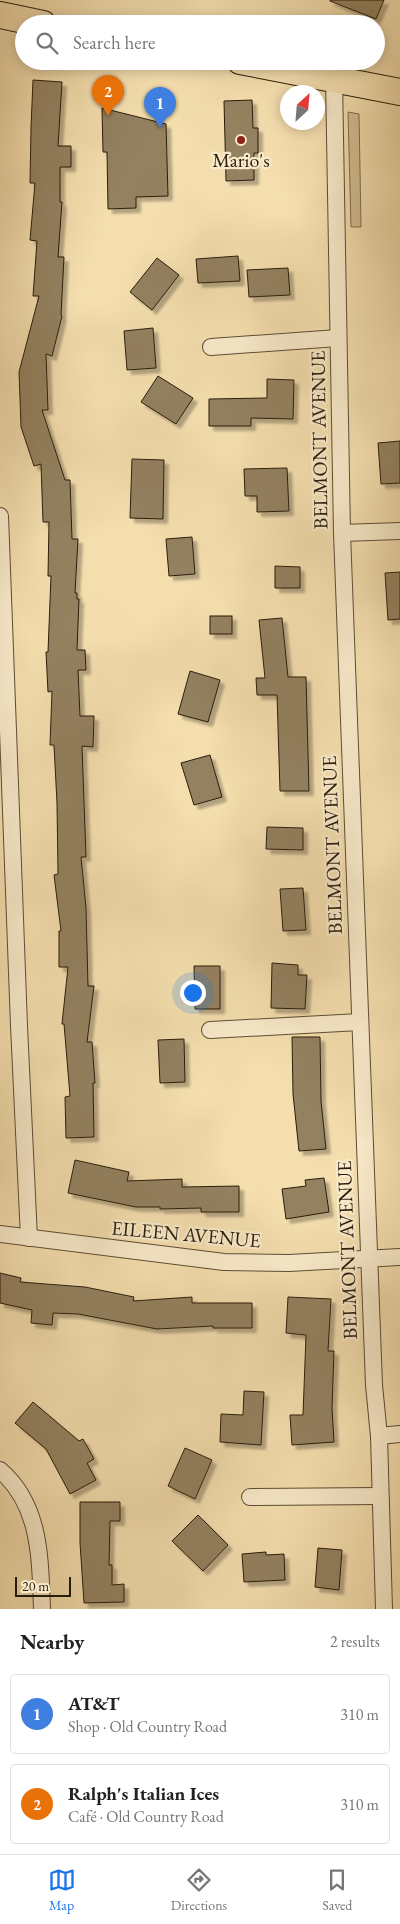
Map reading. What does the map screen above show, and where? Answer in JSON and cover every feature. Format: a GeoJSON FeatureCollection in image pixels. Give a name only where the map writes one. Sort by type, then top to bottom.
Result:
{"type":"FeatureCollection","features":[{"type":"Feature","properties":{"kind":"main road"},"geometry":{"type":"LineString","coordinates":[[0,15],[15,18]]}},
{"type":"Feature","properties":{"kind":"main road"},"geometry":{"type":"LineString","coordinates":[[287,70],[400,92]]}},
{"type":"Feature","properties":{"kind":"street","name":"BELMONT AVENUE"},"geometry":{"type":"LineString","coordinates":[[334,79],[342,533],[384,1609]]}},
{"type":"Feature","properties":{"kind":"street"},"geometry":{"type":"LineString","coordinates":[[211,347],[338,338]]}},
{"type":"Feature","properties":{"kind":"street"},"geometry":{"type":"LineString","coordinates":[[0,516],[29,1238]]}},
{"type":"Feature","properties":{"kind":"street"},"geometry":{"type":"LineString","coordinates":[[342,533],[400,531]]}},
{"type":"Feature","properties":{"kind":"street"},"geometry":{"type":"LineString","coordinates":[[210,1030],[360,1022]]}},
{"type":"Feature","properties":{"kind":"street","name":"EILEEN AVENUE"},"geometry":{"type":"LineString","coordinates":[[0,1234],[224,1262],[289,1263],[400,1257]]}},
{"type":"Feature","properties":{"kind":"street"},"geometry":{"type":"LineString","coordinates":[[378,1436],[400,1434]]}},
{"type":"Feature","properties":{"kind":"street"},"geometry":{"type":"LineString","coordinates":[[0,1470],[11,1479],[22,1494],[36,1528],[40,1561],[42,1609]]}},
{"type":"Feature","properties":{"kind":"street"},"geometry":{"type":"LineString","coordinates":[[250,1497],[380,1496]]}},
{"type":"Feature","properties":{"kind":"shaded area"},"geometry":{"type":"Polygon","coordinates":[[[348,112],[359,114],[361,227],[351,227],[348,112]]]}},
{"type":"Feature","properties":{"kind":"building"},"geometry":{"type":"Polygon","coordinates":[[[384,0],[378,15],[366,15],[330,1],[384,0]]]}},
{"type":"Feature","properties":{"kind":"building"},"geometry":{"type":"Polygon","coordinates":[[[33,80],[62,82],[58,146],[71,146],[71,167],[60,167],[60,202],[62,202],[58,257],[64,257],[62,316],[52,356],[46,354],[48,410],[42,410],[65,480],[70,480],[72,539],[78,539],[75,593],[77,593],[77,599],[79,599],[77,650],[85,650],[86,670],[78,670],[80,716],[94,716],[93,747],[82,746],[86,857],[81,857],[86,908],[88,986],[94,986],[87,1042],[92,1042],[95,1083],[93,1083],[94,1137],[66,1138],[65,1097],[70,1096],[64,1024],[62,1024],[68,967],[59,967],[59,931],[61,931],[54,875],[58,874],[57,803],[54,745],[50,745],[52,691],[48,692],[46,652],[48,652],[51,576],[48,576],[49,522],[43,522],[41,464],[34,466],[21,427],[19,372],[39,296],[33,296],[37,241],[30,240],[35,183],[30,183],[33,80]]]}},
{"type":"Feature","properties":{"kind":"building","name":"Mario's"},"geometry":{"type":"Polygon","coordinates":[[[252,100],[253,128],[258,128],[258,153],[254,153],[254,180],[226,181],[224,101],[252,100]]]}},
{"type":"Feature","properties":{"kind":"building"},"geometry":{"type":"Polygon","coordinates":[[[102,108],[166,124],[168,196],[136,197],[136,208],[108,209],[107,152],[103,152],[102,108]]]}},
{"type":"Feature","properties":{"kind":"building"},"geometry":{"type":"Polygon","coordinates":[[[238,256],[240,281],[198,283],[196,259],[238,256]]]}},
{"type":"Feature","properties":{"kind":"building"},"geometry":{"type":"Polygon","coordinates":[[[157,258],[179,275],[152,310],[130,292],[157,258]]]}},
{"type":"Feature","properties":{"kind":"building"},"geometry":{"type":"Polygon","coordinates":[[[288,268],[290,295],[249,297],[247,270],[288,268]]]}},
{"type":"Feature","properties":{"kind":"building"},"geometry":{"type":"Polygon","coordinates":[[[153,328],[156,368],[127,370],[124,331],[153,328]]]}},
{"type":"Feature","properties":{"kind":"building"},"geometry":{"type":"Polygon","coordinates":[[[158,376],[193,398],[176,424],[141,402],[158,376]]]}},
{"type":"Feature","properties":{"kind":"building"},"geometry":{"type":"Polygon","coordinates":[[[267,379],[294,380],[293,419],[251,418],[251,426],[209,426],[209,399],[267,398],[267,379]]]}},
{"type":"Feature","properties":{"kind":"building"},"geometry":{"type":"Polygon","coordinates":[[[400,441],[400,483],[381,484],[378,443],[400,441]]]}},
{"type":"Feature","properties":{"kind":"building"},"geometry":{"type":"Polygon","coordinates":[[[132,459],[164,460],[163,519],[130,518],[132,459]]]}},
{"type":"Feature","properties":{"kind":"building"},"geometry":{"type":"Polygon","coordinates":[[[287,468],[289,511],[257,512],[257,496],[245,496],[244,469],[287,468]]]}},
{"type":"Feature","properties":{"kind":"building"},"geometry":{"type":"Polygon","coordinates":[[[192,537],[195,574],[169,576],[166,539],[192,537]]]}},
{"type":"Feature","properties":{"kind":"building"},"geometry":{"type":"Polygon","coordinates":[[[275,566],[300,567],[300,588],[275,588],[275,566]]]}},
{"type":"Feature","properties":{"kind":"building"},"geometry":{"type":"Polygon","coordinates":[[[400,572],[400,619],[388,620],[385,573],[400,572]]]}},
{"type":"Feature","properties":{"kind":"building"},"geometry":{"type":"Polygon","coordinates":[[[210,616],[232,616],[232,634],[210,634],[210,616]]]}},
{"type":"Feature","properties":{"kind":"building"},"geometry":{"type":"Polygon","coordinates":[[[282,618],[288,677],[306,677],[309,791],[280,791],[277,695],[257,695],[256,678],[265,678],[259,620],[282,618]]]}},
{"type":"Feature","properties":{"kind":"building"},"geometry":{"type":"Polygon","coordinates":[[[190,671],[220,680],[208,722],[178,714],[190,671]]]}},
{"type":"Feature","properties":{"kind":"building"},"geometry":{"type":"Polygon","coordinates":[[[210,755],[222,797],[194,805],[181,763],[210,755]]]}},
{"type":"Feature","properties":{"kind":"building"},"geometry":{"type":"Polygon","coordinates":[[[267,827],[303,828],[303,850],[266,849],[267,827]]]}},
{"type":"Feature","properties":{"kind":"building"},"geometry":{"type":"Polygon","coordinates":[[[303,888],[306,930],[283,931],[280,889],[303,888]]]}},
{"type":"Feature","properties":{"kind":"building"},"geometry":{"type":"Polygon","coordinates":[[[272,963],[298,965],[298,975],[307,975],[305,1009],[271,1008],[272,963]]]}},
{"type":"Feature","properties":{"kind":"building"},"geometry":{"type":"Polygon","coordinates":[[[194,966],[220,966],[220,1009],[195,1009],[194,966]]]}},
{"type":"Feature","properties":{"kind":"building"},"geometry":{"type":"Polygon","coordinates":[[[292,1037],[320,1037],[321,1101],[326,1149],[299,1151],[293,1094],[292,1037]]]}},
{"type":"Feature","properties":{"kind":"building"},"geometry":{"type":"Polygon","coordinates":[[[184,1039],[185,1082],[160,1083],[158,1040],[184,1039]]]}},
{"type":"Feature","properties":{"kind":"building"},"geometry":{"type":"Polygon","coordinates":[[[75,1160],[129,1172],[127,1181],[182,1179],[182,1187],[239,1186],[239,1212],[201,1212],[201,1208],[160,1209],[160,1207],[136,1207],[68,1193],[75,1160]]]}},
{"type":"Feature","properties":{"kind":"building"},"geometry":{"type":"Polygon","coordinates":[[[324,1178],[329,1212],[286,1219],[282,1189],[306,1186],[305,1180],[324,1178]]]}},
{"type":"Feature","properties":{"kind":"building"},"geometry":{"type":"Polygon","coordinates":[[[0,1273],[21,1278],[20,1282],[85,1287],[134,1297],[133,1301],[192,1297],[192,1303],[252,1303],[252,1328],[213,1328],[213,1326],[157,1329],[78,1314],[53,1313],[52,1325],[31,1323],[32,1310],[0,1303],[0,1273]]]}},
{"type":"Feature","properties":{"kind":"building"},"geometry":{"type":"Polygon","coordinates":[[[288,1297],[331,1299],[328,1351],[334,1351],[332,1408],[334,1442],[292,1445],[290,1415],[303,1415],[306,1335],[286,1333],[288,1297]]]}},
{"type":"Feature","properties":{"kind":"building"},"geometry":{"type":"Polygon","coordinates":[[[244,1391],[264,1392],[261,1445],[220,1442],[221,1414],[243,1415],[244,1391]]]}},
{"type":"Feature","properties":{"kind":"building"},"geometry":{"type":"Polygon","coordinates":[[[33,1402],[79,1441],[83,1439],[94,1459],[87,1463],[96,1480],[70,1494],[46,1449],[15,1423],[33,1402]]]}},
{"type":"Feature","properties":{"kind":"building"},"geometry":{"type":"Polygon","coordinates":[[[185,1448],[212,1460],[195,1499],[168,1486],[185,1448]]]}},
{"type":"Feature","properties":{"kind":"building"},"geometry":{"type":"Polygon","coordinates":[[[80,1502],[120,1502],[120,1521],[110,1521],[109,1565],[112,1565],[112,1585],[124,1584],[124,1602],[84,1603],[80,1543],[80,1502]]]}},
{"type":"Feature","properties":{"kind":"building"},"geometry":{"type":"Polygon","coordinates":[[[198,1515],[228,1545],[203,1571],[172,1541],[198,1515]]]}},
{"type":"Feature","properties":{"kind":"building"},"geometry":{"type":"Polygon","coordinates":[[[318,1548],[342,1550],[339,1590],[315,1587],[318,1548]]]}},
{"type":"Feature","properties":{"kind":"building"},"geometry":{"type":"Polygon","coordinates":[[[266,1552],[266,1555],[284,1554],[285,1580],[244,1582],[242,1554],[266,1552]]]}},
{"type":"Feature","properties":{"kind":"place","name":"Ralph's Italian Ices"},"geometry":{"type":"Point","coordinates":[108,116]}},
{"type":"Feature","properties":{"kind":"place","name":"AT&T"},"geometry":{"type":"Point","coordinates":[160,128]}},
{"type":"Feature","properties":{"kind":"place","name":"Mario's"},"geometry":{"type":"Point","coordinates":[241,140]}}]}
